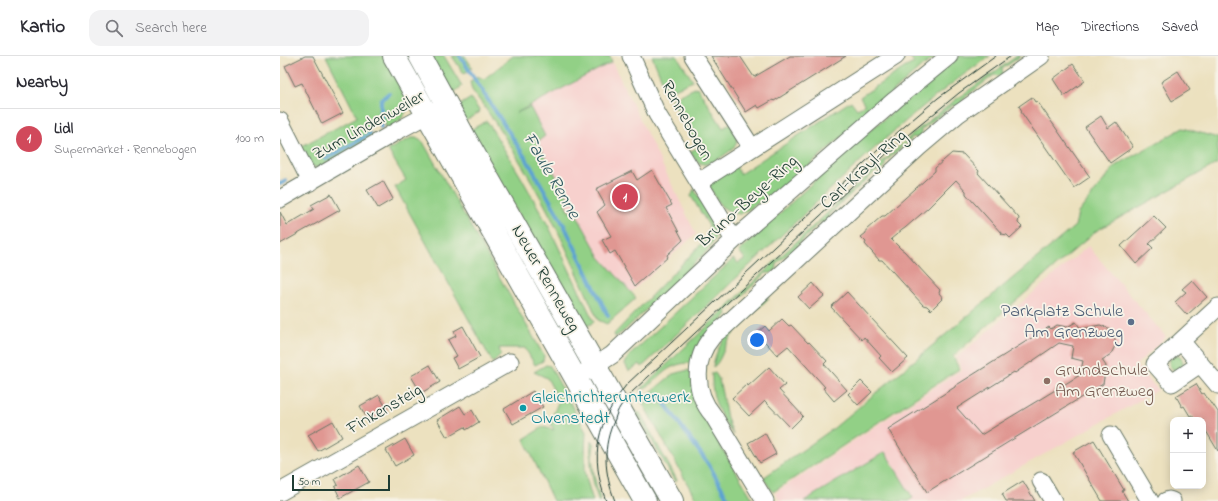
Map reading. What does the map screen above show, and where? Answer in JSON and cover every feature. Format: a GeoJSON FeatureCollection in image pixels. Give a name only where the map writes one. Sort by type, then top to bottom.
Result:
{"type":"FeatureCollection","features":[{"type":"Feature","properties":{"kind":"main road","name":"Neuer Renneweg"},"geometry":{"type":"LineString","coordinates":[[394,56],[645,501]]}},
{"type":"Feature","properties":{"kind":"main road","name":"Neuer Renneweg"},"geometry":{"type":"LineString","coordinates":[[420,56],[672,501]]}},
{"type":"Feature","properties":{"kind":"street","name":"Rennebogen"},"geometry":{"type":"LineString","coordinates":[[631,56],[657,114],[734,240]]}},
{"type":"Feature","properties":{"kind":"street"},"geometry":{"type":"LineString","coordinates":[[693,56],[752,148]]}},
{"type":"Feature","properties":{"kind":"street","name":"Rennebogen"},"geometry":{"type":"LineString","coordinates":[[699,182],[896,56]]}},
{"type":"Feature","properties":{"kind":"street","name":"Bruno-Beye-Ring"},"geometry":{"type":"LineString","coordinates":[[575,378],[612,356],[734,240],[895,100],[949,56]]}},
{"type":"Feature","properties":{"kind":"street","name":"Carl-Krayl-Ring"},"geometry":{"type":"LineString","coordinates":[[765,501],[713,415],[708,382],[709,369],[714,350],[724,327],[919,147],[958,114],[1041,56]]}},
{"type":"Feature","properties":{"kind":"street","name":"Zum Lindenweiler"},"geometry":{"type":"LineString","coordinates":[[280,199],[397,131],[447,105]]}},
{"type":"Feature","properties":{"kind":"street","name":"Zum Lindenweiler"},"geometry":{"type":"LineString","coordinates":[[280,121],[311,182]]}},
{"type":"Feature","properties":{"kind":"street"},"geometry":{"type":"LineString","coordinates":[[1200,364],[1172,383],[1155,364],[1218,307]]}},
{"type":"Feature","properties":{"kind":"street"},"geometry":{"type":"LineString","coordinates":[[1181,341],[1218,385]]}},
{"type":"Feature","properties":{"kind":"street","name":"Finkensteig"},"geometry":{"type":"LineString","coordinates":[[280,492],[510,362]]}},
{"type":"Feature","properties":{"kind":"street"},"geometry":{"type":"LineString","coordinates":[[1111,436],[1150,501]]}},
{"type":"Feature","properties":{"kind":"street"},"geometry":{"type":"LineString","coordinates":[[1041,481],[1053,501]]}},
{"type":"Feature","properties":{"kind":"street"},"geometry":{"type":"LineString","coordinates":[[1166,501],[1172,501]]}},
{"type":"Feature","properties":{"kind":"shaded area"},"geometry":{"type":"Polygon","coordinates":[[[612,62],[696,234],[620,302],[516,113],[612,62]]]}},
{"type":"Feature","properties":{"kind":"shaded area","name":"Grundschule Am Grenzweg"},"geometry":{"type":"Polygon","coordinates":[[[1088,246],[1166,337],[1136,365],[1158,390],[961,501],[780,501],[775,493],[962,369],[956,358],[1088,246]]]}},
{"type":"Feature","properties":{"kind":"green space"},"geometry":{"type":"Polygon","coordinates":[[[326,56],[388,56],[409,103],[402,118],[388,130],[383,120],[366,129],[375,137],[318,168],[312,166],[300,147],[357,117],[326,56]]]}},
{"type":"Feature","properties":{"kind":"green space"},"geometry":{"type":"Polygon","coordinates":[[[429,56],[444,56],[462,86],[451,95],[429,56]]]}},
{"type":"Feature","properties":{"kind":"green space"},"geometry":{"type":"Polygon","coordinates":[[[452,56],[465,56],[472,67],[464,74],[452,56]]]}},
{"type":"Feature","properties":{"kind":"green space"},"geometry":{"type":"Polygon","coordinates":[[[513,56],[610,56],[612,62],[516,113],[530,107],[545,136],[537,142],[570,201],[565,204],[569,212],[574,210],[600,257],[636,298],[607,324],[598,320],[551,217],[533,184],[504,136],[472,90],[470,82],[477,76],[484,79],[513,56]]]}},
{"type":"Feature","properties":{"kind":"green space"},"geometry":{"type":"Polygon","coordinates":[[[652,56],[677,56],[693,81],[667,92],[652,56]]]}},
{"type":"Feature","properties":{"kind":"green space"},"geometry":{"type":"Polygon","coordinates":[[[910,56],[937,56],[920,68],[796,177],[740,214],[732,213],[721,206],[710,188],[712,182],[735,165],[740,174],[851,101],[857,109],[865,105],[860,97],[914,63],[910,56]]]}},
{"type":"Feature","properties":{"kind":"green space"},"geometry":{"type":"Polygon","coordinates":[[[960,56],[990,56],[940,93],[892,133],[846,174],[642,367],[640,364],[629,371],[625,364],[629,356],[733,259],[738,263],[745,259],[739,251],[861,138],[960,56]]]}},
{"type":"Feature","properties":{"kind":"green space"},"geometry":{"type":"Polygon","coordinates":[[[1017,56],[1021,56],[1002,69],[1003,74],[999,76],[994,75],[963,99],[962,104],[957,107],[953,105],[921,130],[921,137],[913,137],[885,162],[885,167],[881,171],[876,171],[828,215],[829,219],[826,222],[820,222],[797,246],[799,249],[795,252],[790,252],[776,264],[777,269],[772,273],[766,273],[726,311],[727,314],[691,363],[674,366],[668,369],[652,383],[639,391],[769,267],[915,132],[955,100],[1017,56]]]}},
{"type":"Feature","properties":{"kind":"green space"},"geometry":{"type":"Polygon","coordinates":[[[697,87],[723,128],[732,123],[737,136],[736,144],[731,150],[711,163],[706,164],[695,160],[690,152],[698,147],[671,99],[697,87]]]}},
{"type":"Feature","properties":{"kind":"green space"},"geometry":{"type":"Polygon","coordinates":[[[471,98],[480,112],[465,121],[457,107],[471,98]]]}},
{"type":"Feature","properties":{"kind":"green space"},"geometry":{"type":"Polygon","coordinates":[[[487,121],[549,227],[594,322],[584,328],[470,130],[487,121]]]}},
{"type":"Feature","properties":{"kind":"green space"},"geometry":{"type":"Polygon","coordinates":[[[1183,128],[1218,138],[1218,163],[1096,231],[953,356],[959,369],[773,492],[763,478],[834,428],[1075,226],[1078,213],[1115,166],[1183,128]]]}},
{"type":"Feature","properties":{"kind":"green space"},"geometry":{"type":"Polygon","coordinates":[[[411,138],[416,138],[423,142],[544,356],[543,361],[535,365],[525,348],[499,348],[501,355],[493,363],[395,187],[406,180],[388,150],[411,138]]]}},
{"type":"Feature","properties":{"kind":"green space"},"geometry":{"type":"Polygon","coordinates":[[[694,189],[715,225],[715,238],[707,251],[624,331],[615,337],[614,334],[708,237],[709,226],[691,196],[694,189]]]}},
{"type":"Feature","properties":{"kind":"green space"},"geometry":{"type":"Polygon","coordinates":[[[763,298],[769,298],[736,330],[727,343],[718,363],[713,367],[715,356],[725,337],[763,298]]]}},
{"type":"Feature","properties":{"kind":"green space"},"geometry":{"type":"Polygon","coordinates":[[[1173,356],[1179,356],[1183,360],[1183,366],[1179,370],[1173,370],[1169,366],[1169,360],[1173,356]]]}},
{"type":"Feature","properties":{"kind":"green space"},"geometry":{"type":"Polygon","coordinates":[[[546,365],[550,366],[586,432],[585,471],[593,501],[553,501],[524,439],[543,427],[554,430],[550,422],[559,400],[547,378],[534,372],[546,365]]]}},
{"type":"Feature","properties":{"kind":"green space"},"geometry":{"type":"Polygon","coordinates":[[[688,370],[692,373],[701,410],[721,447],[754,501],[697,501],[642,402],[645,397],[673,374],[688,370]]]}},
{"type":"Feature","properties":{"kind":"green space"},"geometry":{"type":"Polygon","coordinates":[[[712,373],[715,373],[719,379],[727,418],[733,435],[717,406],[713,391],[712,373]]]}},
{"type":"Feature","properties":{"kind":"green space"},"geometry":{"type":"Polygon","coordinates":[[[636,412],[640,413],[677,480],[675,482],[636,412]]]}},
{"type":"Feature","properties":{"kind":"green space"},"geometry":{"type":"Polygon","coordinates":[[[591,440],[594,445],[592,457],[594,474],[601,501],[598,501],[592,477],[591,440]]]}},
{"type":"Feature","properties":{"kind":"green space"},"geometry":{"type":"Polygon","coordinates":[[[885,452],[913,498],[908,501],[804,501],[885,452]]]}},
{"type":"Feature","properties":{"kind":"building"},"geometry":{"type":"Polygon","coordinates":[[[305,56],[313,56],[343,113],[322,124],[302,83],[295,86],[285,66],[305,56]]]}},
{"type":"Feature","properties":{"kind":"building"},"geometry":{"type":"Polygon","coordinates":[[[711,56],[740,56],[754,77],[790,56],[846,56],[774,101],[773,100],[759,108],[757,105],[746,112],[711,56]]]}},
{"type":"Feature","properties":{"kind":"building"},"geometry":{"type":"Polygon","coordinates":[[[1073,64],[1085,81],[1064,96],[1053,79],[1073,64]]]}},
{"type":"Feature","properties":{"kind":"building"},"geometry":{"type":"Polygon","coordinates":[[[1178,71],[1190,90],[1172,101],[1161,82],[1178,71]]]}},
{"type":"Feature","properties":{"kind":"building"},"geometry":{"type":"Polygon","coordinates":[[[1032,97],[1035,102],[1037,101],[1090,177],[1074,188],[1021,112],[1022,111],[1019,106],[1032,97]]]}},
{"type":"Feature","properties":{"kind":"building"},"geometry":{"type":"Polygon","coordinates":[[[1101,116],[1108,128],[1116,122],[1133,147],[1110,163],[1085,127],[1101,116]]]}},
{"type":"Feature","properties":{"kind":"building"},"geometry":{"type":"Polygon","coordinates":[[[952,153],[963,154],[979,171],[978,173],[1019,218],[1018,223],[1022,227],[1010,238],[1007,235],[1002,234],[966,194],[966,191],[956,180],[928,208],[891,239],[940,290],[939,293],[943,298],[931,310],[927,306],[923,305],[882,260],[879,260],[861,237],[866,233],[866,230],[882,216],[885,216],[935,171],[935,168],[952,153]]]}},
{"type":"Feature","properties":{"kind":"building"},"geometry":{"type":"Polygon","coordinates":[[[652,170],[672,205],[666,208],[683,240],[667,255],[668,257],[635,286],[615,251],[610,254],[602,240],[611,236],[597,212],[605,205],[596,189],[632,171],[637,180],[652,170]]]}},
{"type":"Feature","properties":{"kind":"building"},"geometry":{"type":"Polygon","coordinates":[[[383,181],[393,199],[378,208],[367,190],[383,181]]]}},
{"type":"Feature","properties":{"kind":"building"},"geometry":{"type":"Polygon","coordinates":[[[331,194],[340,210],[280,244],[280,212],[287,225],[314,209],[311,205],[331,194]]]}},
{"type":"Feature","properties":{"kind":"building"},"geometry":{"type":"Polygon","coordinates":[[[1154,216],[1166,228],[1149,244],[1153,248],[1136,264],[1121,246],[1154,216]]]}},
{"type":"Feature","properties":{"kind":"building"},"geometry":{"type":"Polygon","coordinates":[[[1192,280],[1207,297],[1187,315],[1175,302],[1186,292],[1182,289],[1192,280]]]}},
{"type":"Feature","properties":{"kind":"building"},"geometry":{"type":"Polygon","coordinates":[[[813,283],[824,296],[809,309],[798,297],[813,283]]]}},
{"type":"Feature","properties":{"kind":"building"},"geometry":{"type":"Polygon","coordinates":[[[847,292],[908,358],[892,372],[879,358],[881,356],[864,337],[862,340],[831,307],[847,292]]]}},
{"type":"Feature","properties":{"kind":"building"},"geometry":{"type":"Polygon","coordinates":[[[782,319],[789,326],[791,325],[827,361],[824,364],[847,390],[834,401],[823,388],[825,387],[788,346],[777,355],[757,333],[765,326],[769,331],[782,319]]]}},
{"type":"Feature","properties":{"kind":"building"},"geometry":{"type":"Polygon","coordinates":[[[1076,322],[1081,329],[1100,325],[1111,329],[1113,332],[1116,344],[1111,354],[1102,360],[1106,366],[1103,384],[927,492],[888,429],[1049,327],[1051,329],[1057,325],[1067,327],[1076,322]],[[1059,343],[1015,373],[1014,372],[957,408],[981,435],[1080,375],[1083,361],[1071,358],[1073,346],[1059,343]]]}},
{"type":"Feature","properties":{"kind":"building"},"geometry":{"type":"Polygon","coordinates":[[[463,326],[480,357],[458,369],[452,358],[457,356],[448,340],[456,336],[454,331],[463,326]]]}},
{"type":"Feature","properties":{"kind":"building"},"geometry":{"type":"Polygon","coordinates":[[[430,365],[440,382],[421,393],[411,376],[430,365]]]}},
{"type":"Feature","properties":{"kind":"building"},"geometry":{"type":"Polygon","coordinates":[[[769,367],[785,385],[779,390],[803,416],[791,428],[765,401],[749,416],[732,398],[769,367]]]}},
{"type":"Feature","properties":{"kind":"building"},"geometry":{"type":"Polygon","coordinates":[[[861,381],[872,392],[858,405],[848,394],[861,381]]]}},
{"type":"Feature","properties":{"kind":"building"},"geometry":{"type":"Polygon","coordinates":[[[1196,384],[1202,394],[1204,393],[1211,404],[1212,403],[1218,412],[1218,451],[1206,431],[1206,417],[1190,416],[1184,406],[1182,407],[1176,396],[1196,384]]]}},
{"type":"Feature","properties":{"kind":"building","name":"Gleichrichterunterwerk Olvenstedt"},"geometry":{"type":"Polygon","coordinates":[[[533,391],[543,407],[513,424],[504,409],[533,391]]]}},
{"type":"Feature","properties":{"kind":"building"},"geometry":{"type":"Polygon","coordinates":[[[379,395],[388,411],[369,422],[360,406],[379,395]]]}},
{"type":"Feature","properties":{"kind":"building"},"geometry":{"type":"Polygon","coordinates":[[[460,406],[465,414],[472,410],[479,422],[466,430],[465,427],[447,437],[437,420],[460,406]]]}},
{"type":"Feature","properties":{"kind":"building"},"geometry":{"type":"Polygon","coordinates":[[[333,421],[342,437],[318,451],[308,435],[333,421]]]}},
{"type":"Feature","properties":{"kind":"building"},"geometry":{"type":"Polygon","coordinates":[[[765,433],[776,454],[760,463],[748,443],[765,433]]]}},
{"type":"Feature","properties":{"kind":"building"},"geometry":{"type":"Polygon","coordinates":[[[405,439],[414,455],[395,466],[386,450],[405,439]]]}},
{"type":"Feature","properties":{"kind":"building"},"geometry":{"type":"Polygon","coordinates":[[[1094,440],[1124,490],[1122,491],[1128,501],[1102,501],[1073,452],[1094,440]]]}},
{"type":"Feature","properties":{"kind":"building"},"geometry":{"type":"Polygon","coordinates":[[[359,465],[369,482],[340,498],[335,487],[338,485],[335,479],[359,465]]]}},
{"type":"Feature","properties":{"kind":"building"},"geometry":{"type":"Polygon","coordinates":[[[1023,481],[1035,501],[1006,501],[1002,494],[1023,481]]]}},
{"type":"Feature","properties":{"kind":"waterway","name":"Faule Renne"},"geometry":{"type":"LineString","coordinates":[[460,56],[530,165],[565,227],[608,316]]}},
{"type":"Feature","properties":{"kind":"waterway"},"geometry":{"type":"LineString","coordinates":[[381,127],[381,100],[389,93]]}},
{"type":"Feature","properties":{"kind":"waterway"},"geometry":{"type":"LineString","coordinates":[[326,159],[370,134]]}},
{"type":"Feature","properties":{"kind":"waterway"},"geometry":{"type":"LineString","coordinates":[[280,184],[286,181]]}},
{"type":"Feature","properties":{"kind":"waterway","name":"Faule Renne"},"geometry":{"type":"LineString","coordinates":[[658,394],[709,465],[729,501]]}},
{"type":"Feature","properties":{"kind":"tram line"},"geometry":{"type":"LineString","coordinates":[[606,501],[598,469],[597,454],[599,440],[609,412],[627,384],[892,137],[938,98],[996,56]]}},
{"type":"Feature","properties":{"kind":"tram line"},"geometry":{"type":"LineString","coordinates":[[615,501],[611,491],[607,470],[606,449],[611,429],[619,410],[632,392],[897,144],[959,93],[1011,56]]}},
{"type":"Feature","properties":{"kind":"place","name":"Lidl"},"geometry":{"type":"Point","coordinates":[625,197]}},
{"type":"Feature","properties":{"kind":"place","name":"Parkplatz Schule Am Grenzweg"},"geometry":{"type":"Point","coordinates":[1131,322]}},
{"type":"Feature","properties":{"kind":"place","name":"Grundschule Am Grenzweg"},"geometry":{"type":"Point","coordinates":[1047,381]}},
{"type":"Feature","properties":{"kind":"place","name":"Gleichrichterunterwerk Olvenstedt"},"geometry":{"type":"Point","coordinates":[523,408]}}]}
